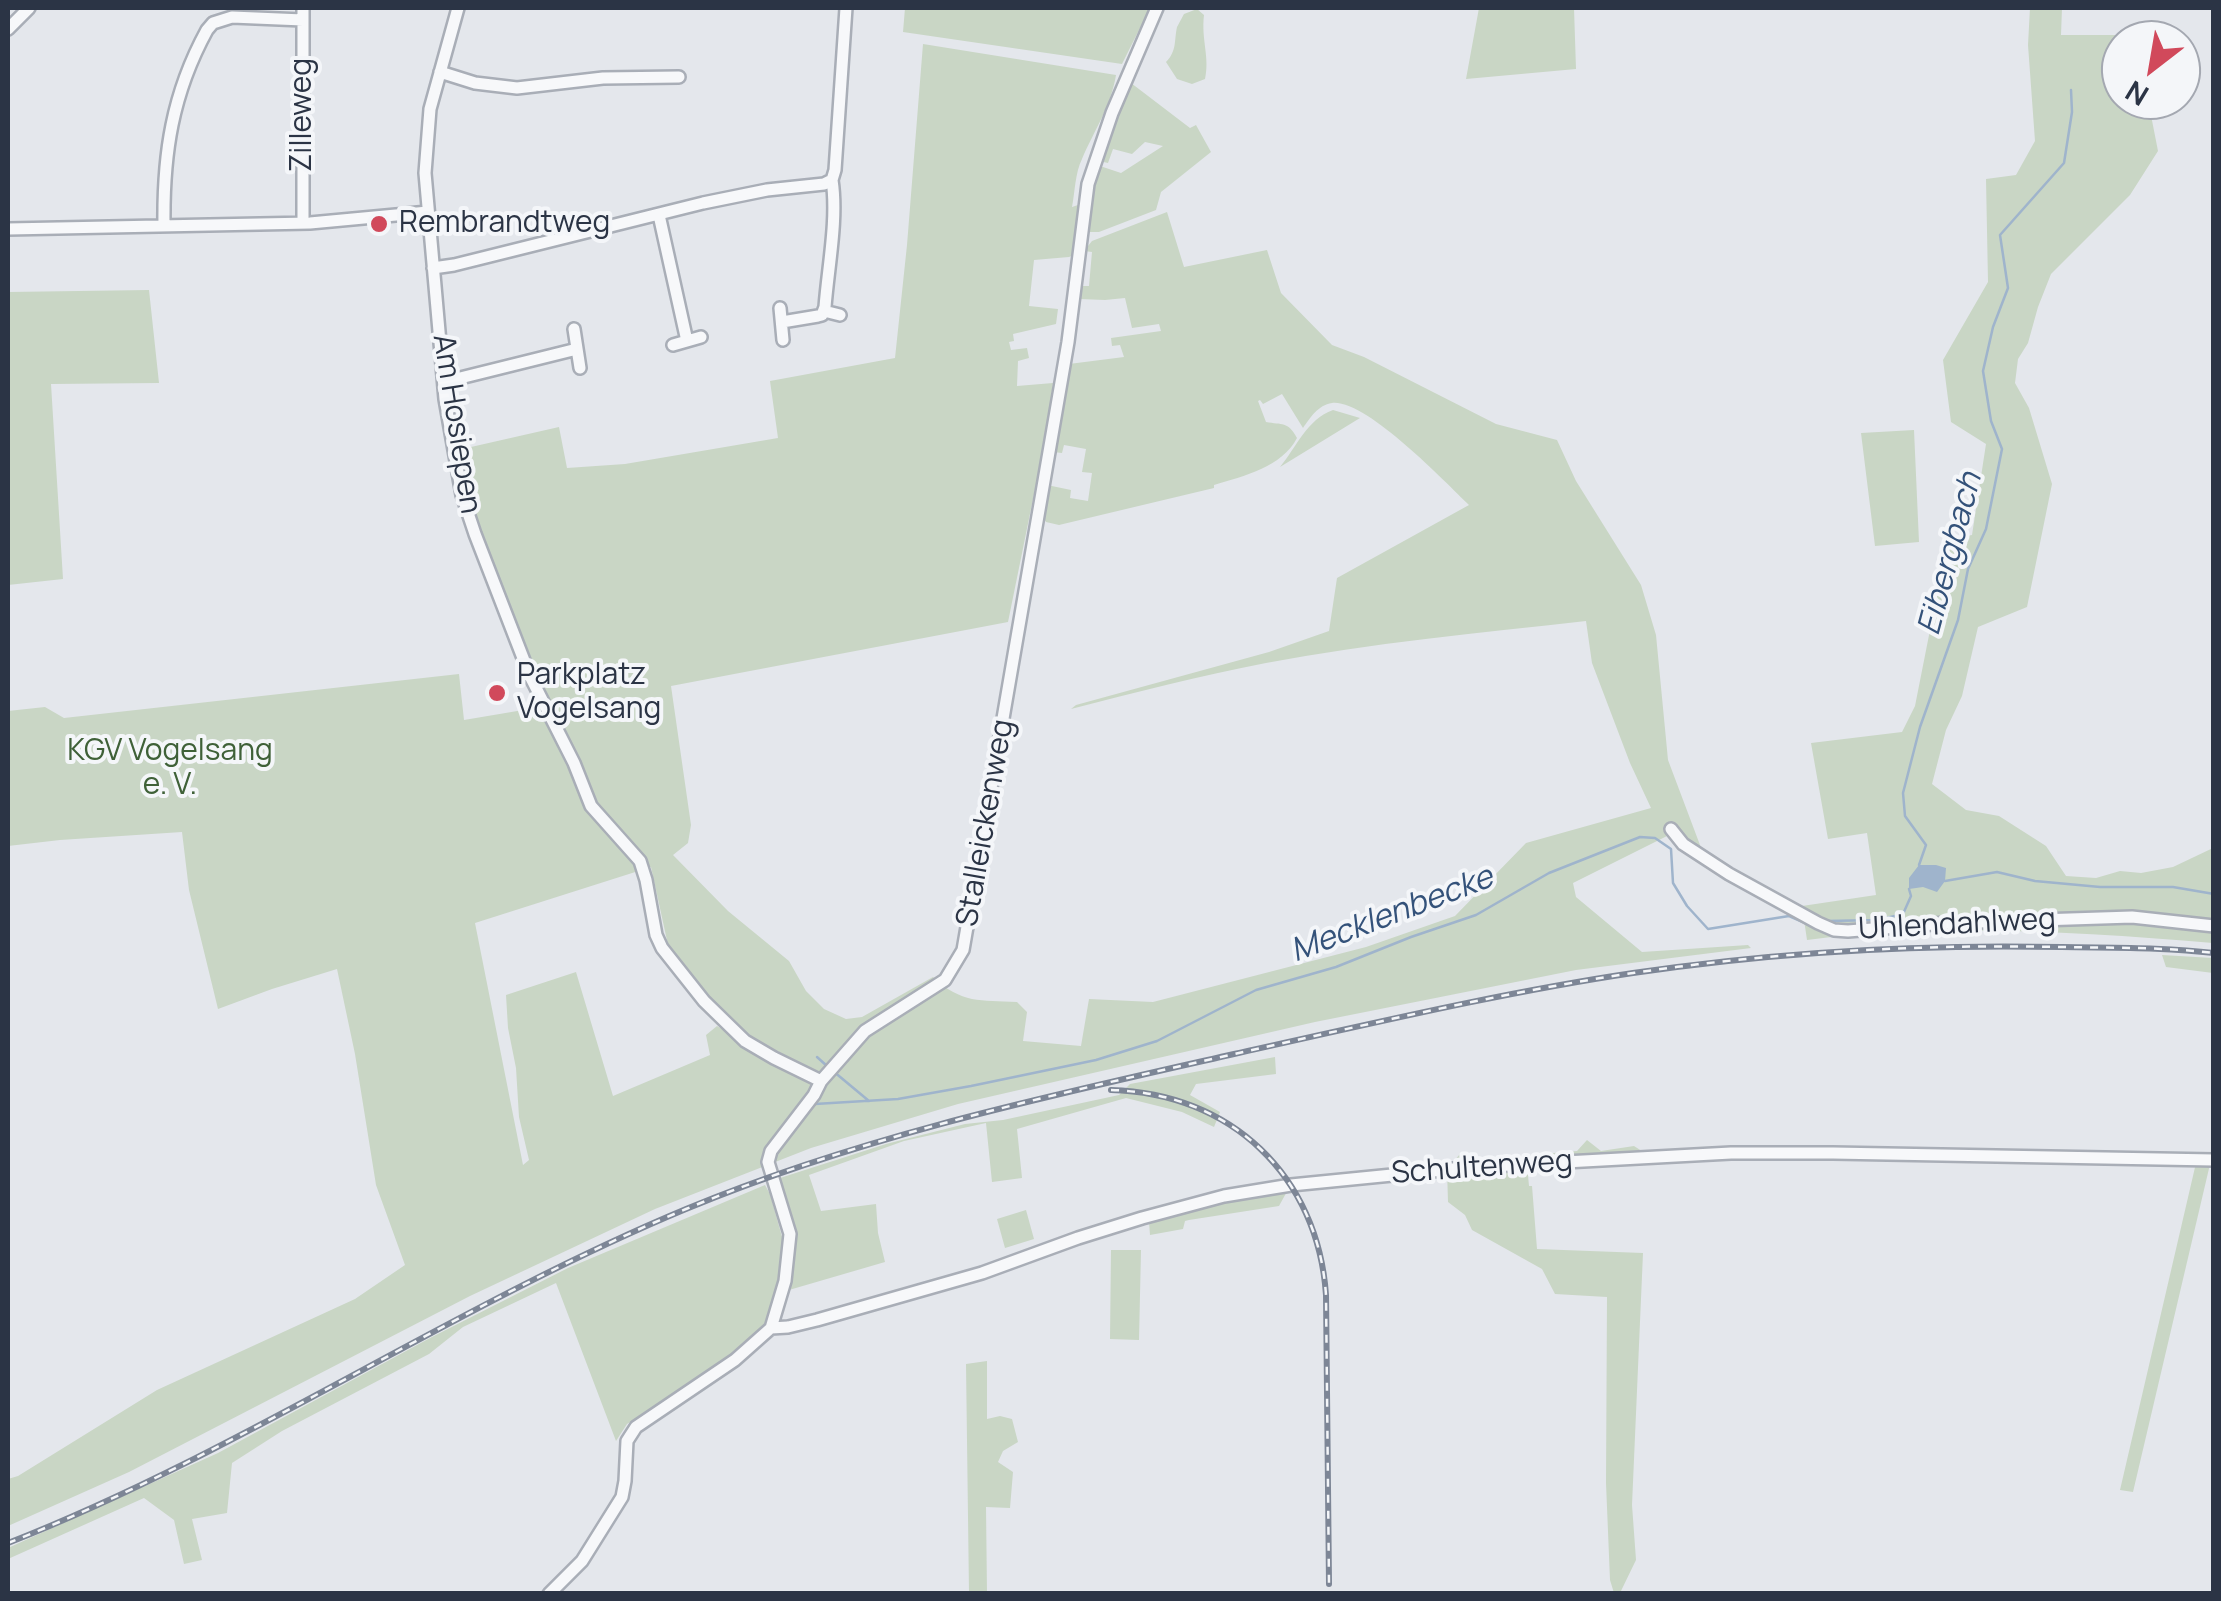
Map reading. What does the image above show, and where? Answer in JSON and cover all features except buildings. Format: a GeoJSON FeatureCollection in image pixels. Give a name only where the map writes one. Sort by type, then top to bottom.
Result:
{"type":"FeatureCollection","features":[{"type":"Feature","properties":{"kind":"street"},"geometry":{"type":"LineString","coordinates":[[8,29],[28,8]]}},
{"type":"Feature","properties":{"kind":"street","name":"Am Hosiepen"},"geometry":{"type":"LineString","coordinates":[[458,8],[426,132],[425,174],[444,382],[462,496],[530,676],[591,806],[640,861],[662,948],[704,1001],[745,1041],[774,1058],[829,1072]]}},
{"type":"Feature","properties":{"kind":"street"},"geometry":{"type":"LineString","coordinates":[[782,322],[818,316],[824,311],[846,8]]}},
{"type":"Feature","properties":{"kind":"street","name":"Stalleickenweg"},"geometry":{"type":"LineString","coordinates":[[772,1328],[785,1281],[790,1234],[768,1162],[774,1145],[829,1072],[866,1031],[945,980],[963,950],[1068,342],[1088,184],[1112,113],[1157,8]]}},
{"type":"Feature","properties":{"kind":"street"},"geometry":{"type":"LineString","coordinates":[[164,226],[166,150],[176,105],[207,30],[232,17],[303,14]]}},
{"type":"Feature","properties":{"kind":"street","name":"Zilleweg"},"geometry":{"type":"LineString","coordinates":[[303,14],[303,223]]}},
{"type":"Feature","properties":{"kind":"street"},"geometry":{"type":"LineString","coordinates":[[440,72],[475,83],[517,88],[593,79],[678,77]]}},
{"type":"Feature","properties":{"kind":"street"},"geometry":{"type":"LineString","coordinates":[[434,268],[751,193],[832,180]]}},
{"type":"Feature","properties":{"kind":"street"},"geometry":{"type":"LineString","coordinates":[[8,229],[303,223],[428,212]]}},
{"type":"Feature","properties":{"kind":"street"},"geometry":{"type":"LineString","coordinates":[[659,215],[687,341]]}},
{"type":"Feature","properties":{"kind":"street"},"geometry":{"type":"LineString","coordinates":[[780,308],[783,340]]}},
{"type":"Feature","properties":{"kind":"street"},"geometry":{"type":"LineString","coordinates":[[824,311],[840,315]]}},
{"type":"Feature","properties":{"kind":"street"},"geometry":{"type":"LineString","coordinates":[[574,329],[580,368]]}},
{"type":"Feature","properties":{"kind":"street"},"geometry":{"type":"LineString","coordinates":[[673,345],[701,338]]}},
{"type":"Feature","properties":{"kind":"street"},"geometry":{"type":"LineString","coordinates":[[444,382],[577,350]]}},
{"type":"Feature","properties":{"kind":"street","name":"Uhlendahlweg"},"geometry":{"type":"LineString","coordinates":[[1671,829],[1683,844],[1729,874],[1822,925],[1848,932],[2132,917],[2214,926]]}},
{"type":"Feature","properties":{"kind":"street","name":"Schultenweg"},"geometry":{"type":"LineString","coordinates":[[772,1328],[817,1320],[982,1273],[1142,1218],[1224,1196],[1290,1185],[1473,1167],[1731,1154],[2214,1160]]}},
{"type":"Feature","properties":{"kind":"street"},"geometry":{"type":"LineString","coordinates":[[549,1594],[582,1560],[622,1497],[626,1441],[636,1427],[735,1360],[772,1328]]}},
{"type":"Feature","properties":{"kind":"green space"},"geometry":{"type":"Polygon","coordinates":[[[905,8],[1150,8],[1122,64],[903,32],[905,8]]]}},
{"type":"Feature","properties":{"kind":"green space"},"geometry":{"type":"Polygon","coordinates":[[[1479,8],[1574,8],[1576,69],[1466,79],[1479,8]]]}},
{"type":"Feature","properties":{"kind":"green space"},"geometry":{"type":"Polygon","coordinates":[[[2030,8],[2062,8],[2061,35],[2101,35],[2101,120],[2152,120],[2158,151],[2130,195],[2051,274],[2028,343],[2018,359],[2015,383],[2029,408],[2052,484],[2027,607],[1978,627],[1962,696],[1946,730],[1932,784],[1966,810],[1999,816],[2046,846],[2066,876],[2096,878],[2120,871],[2141,873],[2173,867],[2213,848],[2213,943],[1959,931],[1807,940],[1802,906],[1876,895],[1867,833],[1828,839],[1811,743],[1902,732],[1915,706],[1948,539],[1972,535],[1986,444],[1951,422],[1943,360],[1988,282],[1986,179],[2016,175],[2035,141],[2028,45],[2030,8]]]}},
{"type":"Feature","properties":{"kind":"green space"},"geometry":{"type":"Polygon","coordinates":[[[1197,9],[1204,15],[1206,71],[1205,79],[1192,84],[1177,79],[1166,62],[1174,50],[1177,27],[1184,14],[1197,9]]]}},
{"type":"Feature","properties":{"kind":"green space","name":"KGV Vogelsang e. V."},"geometry":{"type":"Polygon","coordinates":[[[923,44],[1116,75],[1078,170],[1072,207],[1081,204],[1076,254],[1034,260],[1029,306],[1058,309],[1056,324],[1013,334],[1014,341],[1009,342],[1011,350],[1027,348],[1029,358],[1018,361],[1017,386],[1053,383],[1008,622],[671,686],[691,825],[688,843],[673,855],[728,911],[789,961],[806,991],[824,1009],[846,1019],[862,1017],[933,977],[963,996],[1017,1002],[1027,1012],[1023,1041],[1081,1046],[1089,999],[1153,1002],[1366,947],[1455,916],[1526,843],[1651,808],[1592,663],[1586,621],[1306,656],[1071,709],[1329,631],[1337,578],[1469,505],[1404,444],[1364,414],[1347,405],[1327,404],[1303,428],[1282,394],[1263,404],[1258,401],[1266,422],[1287,426],[1297,438],[1272,463],[1214,488],[1059,525],[1046,522],[1043,517],[1047,485],[1071,490],[1070,498],[1088,501],[1092,473],[1082,472],[1086,449],[1064,445],[1062,453],[1053,452],[1059,436],[1069,364],[1124,357],[1120,345],[1112,346],[1111,338],[1161,331],[1159,324],[1132,328],[1125,298],[1079,299],[1079,286],[1089,286],[1092,252],[1084,251],[1092,241],[1167,212],[1184,267],[1267,250],[1281,293],[1332,345],[1364,357],[1496,424],[1557,440],[1576,481],[1641,585],[1656,635],[1668,760],[1703,853],[1677,831],[1573,883],[1576,897],[1642,952],[1748,945],[1751,948],[1576,970],[1315,1022],[958,1104],[811,1148],[655,1209],[470,1296],[129,1472],[8,1526],[8,1479],[157,1390],[355,1299],[405,1265],[376,1185],[337,969],[218,1009],[189,890],[182,832],[8,846],[8,711],[45,707],[64,718],[459,674],[464,720],[541,707],[559,747],[564,746],[469,503],[461,465],[470,459],[471,447],[559,427],[567,468],[625,464],[778,438],[770,381],[895,358],[923,44]],[[651,867],[475,923],[523,1165],[529,1160],[519,1117],[506,995],[576,972],[613,1096],[710,1055],[706,1035],[717,1026],[774,1059],[821,1078],[744,1034],[689,976],[668,945],[651,867]]]}},
{"type":"Feature","properties":{"kind":"green space"},"geometry":{"type":"Polygon","coordinates":[[[1131,83],[1190,128],[1196,125],[1211,152],[1161,192],[1156,210],[1090,232],[1086,227],[1097,165],[1121,173],[1163,146],[1145,142],[1132,154],[1113,149],[1108,163],[1099,161],[1131,83]]]}},
{"type":"Feature","properties":{"kind":"green space"},"geometry":{"type":"Polygon","coordinates":[[[149,290],[159,383],[51,384],[63,579],[8,585],[8,292],[149,290]]]}},
{"type":"Feature","properties":{"kind":"green space"},"geometry":{"type":"Polygon","coordinates":[[[1333,410],[1360,418],[1280,467],[1309,427],[1333,410]]]}},
{"type":"Feature","properties":{"kind":"green space"},"geometry":{"type":"Polygon","coordinates":[[[1914,430],[1919,542],[1875,546],[1861,433],[1914,430]]]}},
{"type":"Feature","properties":{"kind":"green space"},"geometry":{"type":"Polygon","coordinates":[[[2162,955],[2213,958],[2213,973],[2166,967],[2162,955]]]}},
{"type":"Feature","properties":{"kind":"green space"},"geometry":{"type":"Polygon","coordinates":[[[1275,1057],[1276,1074],[1196,1084],[1190,1095],[1220,1112],[1214,1127],[1182,1112],[1126,1098],[1017,1129],[1022,1178],[992,1182],[986,1123],[904,1141],[809,1175],[821,1211],[876,1204],[885,1262],[789,1290],[793,1241],[780,1178],[886,1144],[965,1124],[1003,1120],[1119,1095],[1130,1084],[1275,1057]]]}},
{"type":"Feature","properties":{"kind":"green space"},"geometry":{"type":"Polygon","coordinates":[[[1587,1140],[1601,1151],[1634,1146],[1651,1157],[1527,1165],[1537,1249],[1643,1253],[1632,1505],[1636,1560],[1620,1593],[1614,1593],[1610,1580],[1607,1297],[1555,1294],[1542,1269],[1472,1230],[1465,1215],[1448,1202],[1447,1169],[1460,1154],[1486,1159],[1577,1151],[1587,1140]]]}},
{"type":"Feature","properties":{"kind":"green space"},"geometry":{"type":"Polygon","coordinates":[[[2211,1160],[2133,1492],[2120,1490],[2196,1163],[2211,1160]]]}},
{"type":"Feature","properties":{"kind":"green space"},"geometry":{"type":"Polygon","coordinates":[[[765,1185],[786,1251],[767,1323],[717,1368],[627,1424],[616,1441],[556,1283],[463,1327],[429,1354],[282,1431],[232,1463],[227,1513],[192,1519],[202,1560],[184,1564],[174,1520],[144,1498],[8,1559],[8,1548],[218,1453],[568,1268],[765,1185]]]}},
{"type":"Feature","properties":{"kind":"green space"},"geometry":{"type":"Polygon","coordinates":[[[1290,1186],[1279,1206],[1189,1220],[1183,1229],[1150,1235],[1149,1222],[1290,1186]]]}},
{"type":"Feature","properties":{"kind":"green space"},"geometry":{"type":"Polygon","coordinates":[[[1026,1210],[1034,1239],[1005,1248],[997,1219],[1026,1210]]]}},
{"type":"Feature","properties":{"kind":"green space"},"geometry":{"type":"Polygon","coordinates":[[[1111,1250],[1141,1250],[1139,1340],[1110,1339],[1111,1250]]]}},
{"type":"Feature","properties":{"kind":"green space"},"geometry":{"type":"Polygon","coordinates":[[[987,1361],[987,1419],[1012,1419],[1018,1442],[1003,1451],[998,1462],[1013,1472],[1010,1508],[986,1507],[987,1593],[969,1593],[966,1364],[987,1361]]]}},
{"type":"Feature","properties":{"kind":"water"},"geometry":{"type":"Polygon","coordinates":[[[1919,865],[1946,868],[1945,881],[1937,892],[1923,887],[1909,889],[1909,878],[1919,865]]]}},
{"type":"Feature","properties":{"kind":"waterway","name":"Eibergbach"},"geometry":{"type":"LineString","coordinates":[[1919,865],[1926,845],[1905,816],[1903,793],[1920,727],[1958,620],[1968,569],[1986,529],[2002,449],[1991,421],[1983,371],[1993,327],[2008,288],[2000,235],[2064,163],[2072,112],[2071,90]]}},
{"type":"Feature","properties":{"kind":"waterway","name":"Mecklenbecke"},"geometry":{"type":"LineString","coordinates":[[815,1104],[898,1099],[971,1086],[1096,1060],[1157,1041],[1256,990],[1336,967],[1476,915],[1549,873],[1640,837],[1655,838],[1671,849],[1673,883],[1708,929],[1789,916],[1812,926]]}},
{"type":"Feature","properties":{"kind":"waterway","name":"Eibergbach"},"geometry":{"type":"LineString","coordinates":[[1945,881],[1997,872],[2035,881],[2100,887],[2173,887],[2214,894]]}},
{"type":"Feature","properties":{"kind":"waterway","name":"Mecklenbecke"},"geometry":{"type":"LineString","coordinates":[[1827,921],[1878,920],[1903,914],[1911,896],[1909,889]]}},
{"type":"Feature","properties":{"kind":"waterway"},"geometry":{"type":"LineString","coordinates":[[817,1057],[827,1066]]}},
{"type":"Feature","properties":{"kind":"waterway"},"geometry":{"type":"LineString","coordinates":[[833,1071],[869,1101]]}},
{"type":"Feature","properties":{"kind":"railway"},"geometry":{"type":"LineString","coordinates":[[8,1543],[180,1466],[600,1247],[752,1183],[956,1120],[1433,1010],[1686,966],[1847,951],[1955,947],[2138,948],[2214,953]]}},
{"type":"Feature","properties":{"kind":"railway"},"geometry":{"type":"LineString","coordinates":[[1111,1090],[1154,1095],[1194,1107],[1230,1125],[1260,1149],[1286,1179],[1306,1213],[1319,1252],[1326,1295],[1329,1584]]}},
{"type":"Feature","properties":{"kind":"place","name":"Rembrandtweg"},"geometry":{"type":"Point","coordinates":[379,224]}},
{"type":"Feature","properties":{"kind":"place","name":"Parkplatz Vogelsang"},"geometry":{"type":"Point","coordinates":[497,693]}}]}
